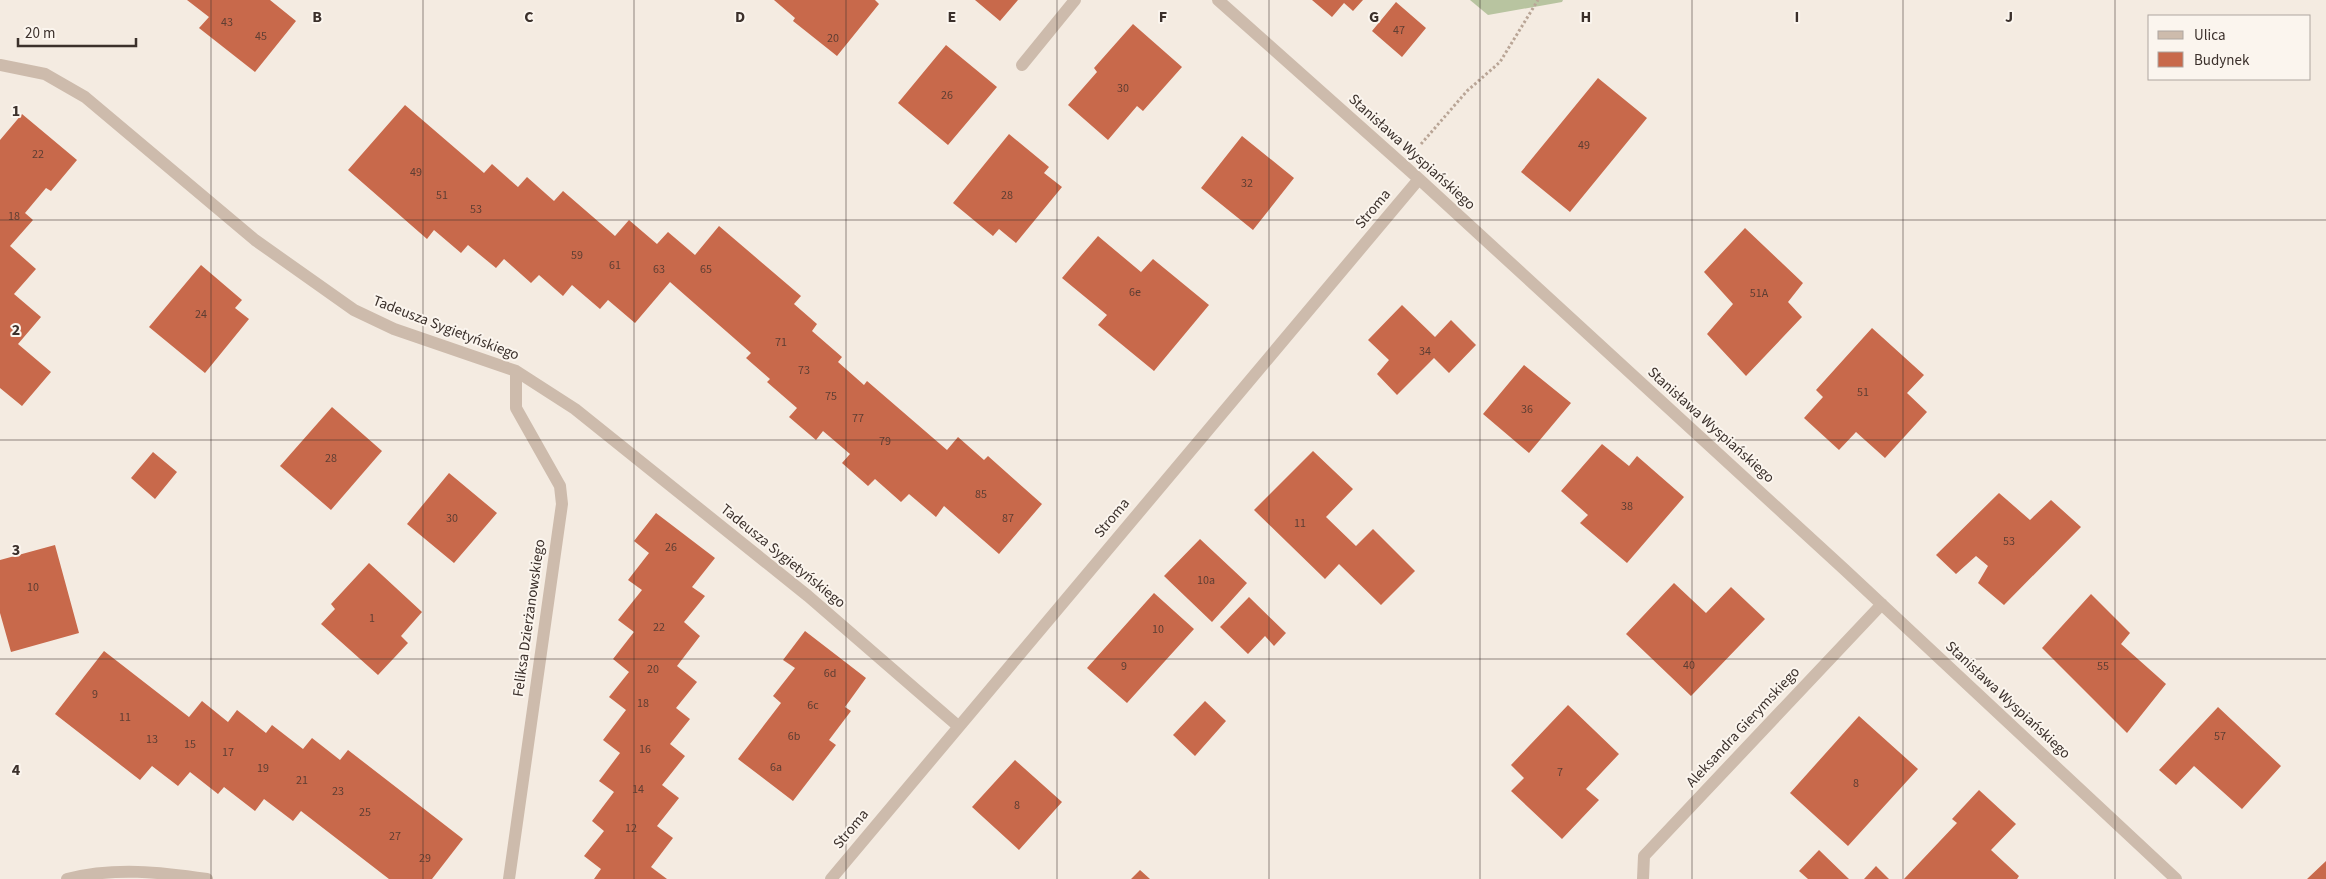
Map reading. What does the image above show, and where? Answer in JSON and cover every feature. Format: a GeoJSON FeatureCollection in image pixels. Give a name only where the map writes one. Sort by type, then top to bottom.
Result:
{"type":"FeatureCollection","features":[{"type":"Feature","properties":{"kind":"street"},"geometry":{"type":"LineString","coordinates":[[1022,65],[1075,0]]}},
{"type":"Feature","properties":{"kind":"street","name":"Stanisława Wyspiańskiego"},"geometry":{"type":"LineString","coordinates":[[1218,0],[1419,180],[1882,604],[2176,879]]}},
{"type":"Feature","properties":{"kind":"street","name":"Tadeusza Sygietyńskiego"},"geometry":{"type":"LineString","coordinates":[[0,65],[45,74],[86,97],[255,240],[354,310],[394,329],[516,372],[575,409],[808,596],[958,726]]}},
{"type":"Feature","properties":{"kind":"street","name":"Stroma"},"geometry":{"type":"LineString","coordinates":[[830,879],[1419,180]]}},
{"type":"Feature","properties":{"kind":"street","name":"Feliksa Dzierżanowskiego"},"geometry":{"type":"LineString","coordinates":[[509,879],[562,504],[560,486],[516,408],[516,372]]}},
{"type":"Feature","properties":{"kind":"street","name":"Aleksandra Gierymskiego"},"geometry":{"type":"LineString","coordinates":[[1643,879],[1644,856],[1882,604]]}},
{"type":"Feature","properties":{"kind":"street"},"geometry":{"type":"LineString","coordinates":[[67,879],[116,872],[159,871],[207,879]]}},
{"type":"Feature","properties":{"kind":"path"},"geometry":{"type":"LineString","coordinates":[[1401,164],[1432,134],[1467,91],[1500,62],[1538,0]]}},
{"type":"Feature","properties":{"kind":"green space"},"geometry":{"type":"Polygon","coordinates":[[[1470,0],[1563,0],[1562,2],[1488,15],[1470,0]]]}},
{"type":"Feature","properties":{"kind":"building"},"geometry":{"type":"Polygon","coordinates":[[[187,0],[270,0],[296,21],[255,72],[199,28],[209,17],[187,0]]]}},
{"type":"Feature","properties":{"kind":"building"},"geometry":{"type":"Polygon","coordinates":[[[774,0],[875,0],[879,4],[837,56],[793,21],[795,18],[774,0]]]}},
{"type":"Feature","properties":{"kind":"building"},"geometry":{"type":"Polygon","coordinates":[[[975,0],[1018,0],[1000,21],[975,0]]]}},
{"type":"Feature","properties":{"kind":"building"},"geometry":{"type":"Polygon","coordinates":[[[1312,0],[1363,0],[1353,11],[1344,3],[1332,17],[1312,0]]]}},
{"type":"Feature","properties":{"kind":"building"},"geometry":{"type":"Polygon","coordinates":[[[1396,2],[1426,28],[1402,57],[1372,31],[1396,2]]]}},
{"type":"Feature","properties":{"kind":"building"},"geometry":{"type":"Polygon","coordinates":[[[1133,24],[1182,67],[1143,111],[1137,106],[1108,140],[1068,105],[1097,72],[1094,68],[1133,24]]]}},
{"type":"Feature","properties":{"kind":"building"},"geometry":{"type":"Polygon","coordinates":[[[946,45],[997,87],[948,145],[898,103],[946,45]]]}},
{"type":"Feature","properties":{"kind":"building"},"geometry":{"type":"Polygon","coordinates":[[[1598,78],[1647,118],[1570,212],[1521,172],[1598,78]]]}},
{"type":"Feature","properties":{"kind":"building"},"geometry":{"type":"Polygon","coordinates":[[[405,105],[484,173],[492,164],[518,187],[527,177],[554,201],[563,191],[615,236],[629,220],[657,244],[668,232],[695,255],[719,226],[801,296],[794,304],[817,324],[812,331],[842,357],[838,362],[864,385],[867,381],[947,450],[958,437],[984,460],[988,456],[1042,504],[999,554],[944,506],[936,517],[909,494],[901,502],[875,479],[868,486],[842,463],[850,454],[823,431],[816,440],[789,417],[797,408],[767,382],[770,379],[746,358],[751,353],[670,282],[635,323],[608,300],[600,309],[572,285],[563,296],[539,275],[531,283],[504,259],[496,268],[468,245],[461,253],[434,230],[427,239],[348,170],[405,105]]]}},
{"type":"Feature","properties":{"kind":"building"},"geometry":{"type":"Polygon","coordinates":[[[22,114],[77,160],[51,191],[46,188],[25,213],[33,220],[10,246],[36,269],[14,294],[41,317],[18,344],[51,372],[22,406],[0,388],[0,140],[22,114]]]}},
{"type":"Feature","properties":{"kind":"building"},"geometry":{"type":"Polygon","coordinates":[[[1009,134],[1049,167],[1044,173],[1062,187],[1016,243],[999,229],[993,236],[953,203],[1009,134]]]}},
{"type":"Feature","properties":{"kind":"building"},"geometry":{"type":"Polygon","coordinates":[[[1242,136],[1294,178],[1253,230],[1201,188],[1242,136]]]}},
{"type":"Feature","properties":{"kind":"building"},"geometry":{"type":"Polygon","coordinates":[[[1745,228],[1803,283],[1788,302],[1802,317],[1746,376],[1707,334],[1733,304],[1704,272],[1745,228]]]}},
{"type":"Feature","properties":{"kind":"building"},"geometry":{"type":"Polygon","coordinates":[[[1098,236],[1141,272],[1153,259],[1209,305],[1154,371],[1098,325],[1107,315],[1062,278],[1098,236]]]}},
{"type":"Feature","properties":{"kind":"building"},"geometry":{"type":"Polygon","coordinates":[[[201,265],[242,300],[235,308],[249,319],[205,373],[149,327],[201,265]]]}},
{"type":"Feature","properties":{"kind":"building"},"geometry":{"type":"Polygon","coordinates":[[[1402,305],[1435,337],[1451,320],[1476,345],[1449,373],[1434,358],[1397,395],[1377,374],[1389,360],[1368,340],[1402,305]]]}},
{"type":"Feature","properties":{"kind":"building"},"geometry":{"type":"Polygon","coordinates":[[[1872,328],[1924,375],[1907,393],[1927,412],[1885,458],[1856,432],[1839,450],[1804,418],[1823,397],[1816,390],[1872,328]]]}},
{"type":"Feature","properties":{"kind":"building"},"geometry":{"type":"Polygon","coordinates":[[[1524,365],[1571,403],[1529,453],[1483,414],[1524,365]]]}},
{"type":"Feature","properties":{"kind":"building"},"geometry":{"type":"Polygon","coordinates":[[[332,407],[382,451],[331,510],[280,466],[332,407]]]}},
{"type":"Feature","properties":{"kind":"building"},"geometry":{"type":"Polygon","coordinates":[[[1602,444],[1629,466],[1637,456],[1684,497],[1627,563],[1580,523],[1588,515],[1561,491],[1602,444]]]}},
{"type":"Feature","properties":{"kind":"building"},"geometry":{"type":"Polygon","coordinates":[[[1313,451],[1353,489],[1326,517],[1356,546],[1373,529],[1415,571],[1381,605],[1339,564],[1325,579],[1254,510],[1313,451]]]}},
{"type":"Feature","properties":{"kind":"building"},"geometry":{"type":"Polygon","coordinates":[[[153,452],[177,472],[155,499],[131,478],[153,452]]]}},
{"type":"Feature","properties":{"kind":"building"},"geometry":{"type":"Polygon","coordinates":[[[449,473],[497,513],[454,563],[407,524],[449,473]]]}},
{"type":"Feature","properties":{"kind":"building"},"geometry":{"type":"Polygon","coordinates":[[[1999,493],[2030,520],[2051,500],[2081,527],[2004,605],[1978,583],[1988,566],[1976,556],[1956,574],[1936,555],[1999,493]]]}},
{"type":"Feature","properties":{"kind":"building"},"geometry":{"type":"Polygon","coordinates":[[[656,513],[715,558],[692,587],[705,596],[684,622],[700,636],[677,666],[697,682],[676,708],[690,719],[670,744],[685,756],[662,785],[679,798],[657,826],[673,838],[651,867],[667,879],[594,879],[601,869],[584,856],[604,831],[592,821],[614,792],[599,781],[620,753],[603,740],[626,710],[609,697],[629,672],[613,659],[634,632],[618,620],[642,590],[628,580],[649,553],[634,541],[656,513]]]}},
{"type":"Feature","properties":{"kind":"building"},"geometry":{"type":"Polygon","coordinates":[[[1200,539],[1247,583],[1212,622],[1164,576],[1200,539]]]}},
{"type":"Feature","properties":{"kind":"building"},"geometry":{"type":"Polygon","coordinates":[[[55,545],[79,633],[11,652],[0,613],[0,560],[55,545]]]}},
{"type":"Feature","properties":{"kind":"building"},"geometry":{"type":"Polygon","coordinates":[[[369,563],[422,612],[401,636],[408,643],[378,675],[321,624],[335,609],[331,604],[369,563]]]}},
{"type":"Feature","properties":{"kind":"building"},"geometry":{"type":"Polygon","coordinates":[[[1674,583],[1706,613],[1731,587],[1765,619],[1691,696],[1626,634],[1674,583]]]}},
{"type":"Feature","properties":{"kind":"building"},"geometry":{"type":"Polygon","coordinates":[[[1154,593],[1194,629],[1127,703],[1087,668],[1154,593]]]}},
{"type":"Feature","properties":{"kind":"building"},"geometry":{"type":"Polygon","coordinates":[[[2091,594],[2130,633],[2121,644],[2166,684],[2127,733],[2042,648],[2091,594]]]}},
{"type":"Feature","properties":{"kind":"building"},"geometry":{"type":"Polygon","coordinates":[[[1249,597],[1286,633],[1274,646],[1265,636],[1248,654],[1220,627],[1249,597]]]}},
{"type":"Feature","properties":{"kind":"building"},"geometry":{"type":"Polygon","coordinates":[[[805,631],[866,678],[845,707],[851,711],[829,740],[836,745],[793,801],[738,759],[781,703],[773,696],[795,668],[783,660],[805,631]]]}},
{"type":"Feature","properties":{"kind":"building"},"geometry":{"type":"Polygon","coordinates":[[[104,651],[189,717],[202,701],[228,722],[237,710],[266,733],[272,725],[303,749],[312,738],[340,760],[348,750],[463,839],[432,879],[389,879],[301,811],[293,821],[264,799],[255,811],[224,787],[218,794],[190,772],[178,786],[152,766],[140,780],[55,714],[104,651]]]}},
{"type":"Feature","properties":{"kind":"building"},"geometry":{"type":"Polygon","coordinates":[[[1205,701],[1226,721],[1195,756],[1173,735],[1205,701]]]}},
{"type":"Feature","properties":{"kind":"building"},"geometry":{"type":"Polygon","coordinates":[[[1568,705],[1619,754],[1586,789],[1599,800],[1562,839],[1511,791],[1524,778],[1511,765],[1568,705]]]}},
{"type":"Feature","properties":{"kind":"building"},"geometry":{"type":"Polygon","coordinates":[[[2218,707],[2281,766],[2242,809],[2194,766],[2176,785],[2159,770],[2218,707]]]}},
{"type":"Feature","properties":{"kind":"building"},"geometry":{"type":"Polygon","coordinates":[[[1859,716],[1918,769],[1848,846],[1790,793],[1859,716]]]}},
{"type":"Feature","properties":{"kind":"building"},"geometry":{"type":"Polygon","coordinates":[[[1015,760],[1062,802],[1019,850],[972,807],[1015,760]]]}},
{"type":"Feature","properties":{"kind":"building"},"geometry":{"type":"Polygon","coordinates":[[[1979,790],[2016,824],[1991,850],[2019,876],[2017,879],[1904,879],[1957,823],[1952,819],[1979,790]]]}},
{"type":"Feature","properties":{"kind":"building"},"geometry":{"type":"Polygon","coordinates":[[[1819,850],[1849,879],[1808,879],[1799,871],[1819,850]]]}},
{"type":"Feature","properties":{"kind":"building"},"geometry":{"type":"Polygon","coordinates":[[[2326,861],[2326,879],[2307,879],[2326,861]]]}},
{"type":"Feature","properties":{"kind":"building"},"geometry":{"type":"Polygon","coordinates":[[[1876,866],[1889,879],[1864,879],[1876,866]]]}},
{"type":"Feature","properties":{"kind":"building"},"geometry":{"type":"Polygon","coordinates":[[[1140,870],[1150,879],[1131,879],[1140,870]]]}}]}
